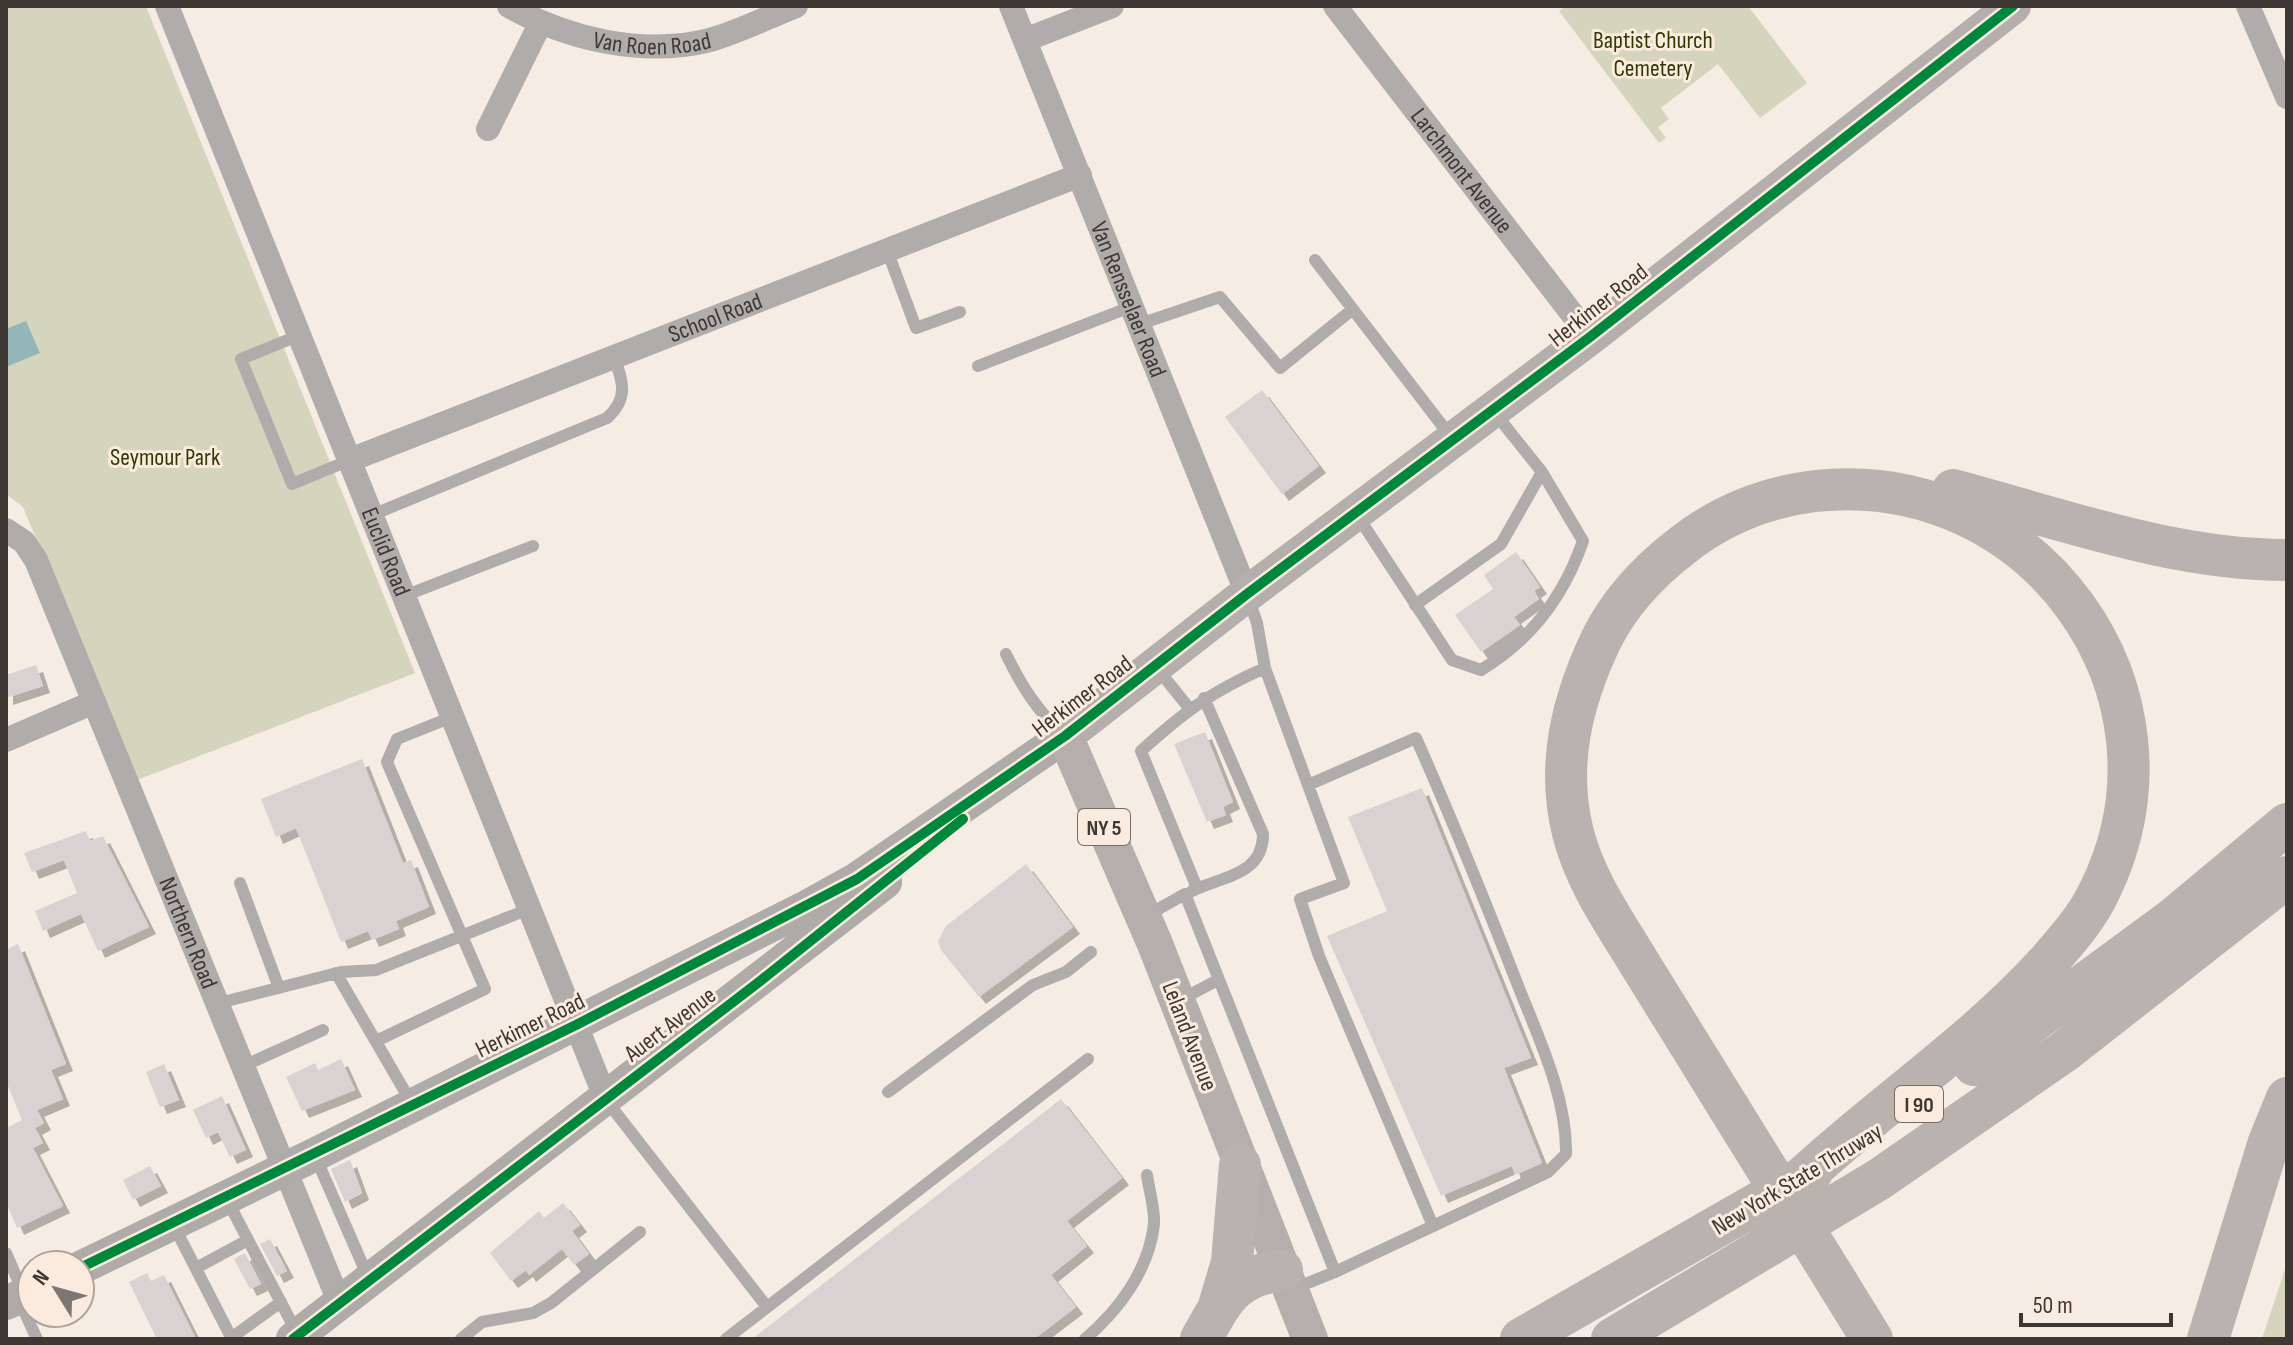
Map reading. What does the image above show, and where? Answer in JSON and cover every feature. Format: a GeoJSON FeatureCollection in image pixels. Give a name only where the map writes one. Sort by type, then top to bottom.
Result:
{"type":"FeatureCollection","features":[{"type":"Feature","properties":{"kind":"highway"},"geometry":{"type":"LineString","coordinates":[[1723,1111],[1582,898],[1564,853],[1552,790],[1562,697],[1577,657],[1602,610],[1633,566],[1671,531],[1738,494],[1794,478],[1839,472],[1913,479],[2161,546],[2243,560],[2287,560]]}},
{"type":"Feature","properties":{"kind":"highway"},"geometry":{"type":"LineString","coordinates":[[1802,1178],[1853,1131],[1919,1081],[2013,1000],[2081,924],[2101,890],[2118,845],[2128,783],[2126,729],[2115,684],[2092,632],[2056,580],[2027,553],[1980,521],[1934,500],[1890,490],[1842,488],[1792,494],[1747,507],[1703,529],[1639,582],[1610,622],[1579,685],[1569,724],[1565,781],[1572,832],[1593,888],[1723,1111],[1831,1286],[1872,1339]]}},
{"type":"Feature","properties":{"kind":"highway","name":"New York State Thruway"},"geometry":{"type":"LineString","coordinates":[[1521,1339],[1870,1137],[2023,1030],[2173,919],[2287,824]]}},
{"type":"Feature","properties":{"kind":"highway","name":"New York State Thruway"},"geometry":{"type":"LineString","coordinates":[[1612,1339],[1891,1171],[2065,1051],[2287,877]]}},
{"type":"Feature","properties":{"kind":"highway"},"geometry":{"type":"LineString","coordinates":[[2208,1339],[2269,1142],[2287,1098]]}},
{"type":"Feature","properties":{"kind":"highway","name":"NY 5"},"geometry":{"type":"LineString","coordinates":[[1210,1322],[1232,1262],[1240,1165]]}},
{"type":"Feature","properties":{"kind":"highway"},"geometry":{"type":"LineString","coordinates":[[1210,1322],[1248,1277],[1286,1280]]}},
{"type":"Feature","properties":{"kind":"highway"},"geometry":{"type":"LineString","coordinates":[[1831,1286],[1856,1339]]}},
{"type":"Feature","properties":{"kind":"main road","name":"Herkimer Road"},"geometry":{"type":"LineString","coordinates":[[96,1260],[576,1025],[857,879],[1065,736],[1247,594],[1590,337],[2013,6]]}},
{"type":"Feature","properties":{"kind":"main road","name":"Leland Avenue"},"geometry":{"type":"LineString","coordinates":[[1065,736],[1143,917],[1310,1339]]}},
{"type":"Feature","properties":{"kind":"main road","name":"Auert Avenue"},"geometry":{"type":"LineString","coordinates":[[296,1337],[822,932],[1065,736]]}},
{"type":"Feature","properties":{"kind":"street","name":"Euclid Road"},"geometry":{"type":"LineString","coordinates":[[167,6],[605,1097]]}},
{"type":"Feature","properties":{"kind":"street","name":"Van Roen Road"},"geometry":{"type":"LineString","coordinates":[[509,6],[540,24],[609,42],[666,46],[710,40],[796,6]]}},
{"type":"Feature","properties":{"kind":"street","name":"Van Rensselaer Road"},"geometry":{"type":"LineString","coordinates":[[1011,6],[1247,594]]}},
{"type":"Feature","properties":{"kind":"street"},"geometry":{"type":"LineString","coordinates":[[1025,40],[1112,6]]}},
{"type":"Feature","properties":{"kind":"street","name":"Larchmont Avenue"},"geometry":{"type":"LineString","coordinates":[[1335,6],[1590,337]]}},
{"type":"Feature","properties":{"kind":"street"},"geometry":{"type":"LineString","coordinates":[[2248,6],[2287,97]]}},
{"type":"Feature","properties":{"kind":"street"},"geometry":{"type":"LineString","coordinates":[[488,129],[540,24]]}},
{"type":"Feature","properties":{"kind":"street","name":"School Road"},"geometry":{"type":"LineString","coordinates":[[350,460],[1080,175]]}},
{"type":"Feature","properties":{"kind":"street","name":"Northern Road"},"geometry":{"type":"LineString","coordinates":[[6,530],[24,542],[36,560],[283,1171],[340,1304]]}},
{"type":"Feature","properties":{"kind":"street"},"geometry":{"type":"LineString","coordinates":[[6,740],[94,702]]}},
{"type":"Feature","properties":{"kind":"lane"},"geometry":{"type":"LineString","coordinates":[[887,250],[916,328],[960,312]]}},
{"type":"Feature","properties":{"kind":"lane"},"geometry":{"type":"LineString","coordinates":[[1315,260],[1452,440]]}},
{"type":"Feature","properties":{"kind":"lane"},"geometry":{"type":"LineString","coordinates":[[978,366],[1136,315],[1220,297],[1280,368],[1353,309]]}},
{"type":"Feature","properties":{"kind":"lane"},"geometry":{"type":"LineString","coordinates":[[300,335],[241,359],[292,484],[350,460]]}},
{"type":"Feature","properties":{"kind":"lane"},"geometry":{"type":"LineString","coordinates":[[372,515],[607,418],[620,406],[624,386],[614,357]]}},
{"type":"Feature","properties":{"kind":"lane"},"geometry":{"type":"LineString","coordinates":[[1355,513],[1452,660],[1481,670],[1504,656],[1533,629],[1556,599],[1583,541],[1542,472],[1493,410]]}},
{"type":"Feature","properties":{"kind":"lane"},"geometry":{"type":"LineString","coordinates":[[1415,605],[1501,544],[1542,472]]}},
{"type":"Feature","properties":{"kind":"lane"},"geometry":{"type":"LineString","coordinates":[[404,596],[533,546]]}},
{"type":"Feature","properties":{"kind":"lane"},"geometry":{"type":"LineString","coordinates":[[1247,594],[1257,623],[1265,668],[1344,883],[1300,899],[1319,956],[1433,1226]]}},
{"type":"Feature","properties":{"kind":"lane"},"geometry":{"type":"LineString","coordinates":[[1006,654],[1020,684],[1045,719],[1065,736]]}},
{"type":"Feature","properties":{"kind":"lane"},"geometry":{"type":"LineString","coordinates":[[1155,666],[1189,708]]}},
{"type":"Feature","properties":{"kind":"lane"},"geometry":{"type":"LineString","coordinates":[[1265,668],[1189,708],[1141,751],[1191,891],[1216,981],[1335,1272]]}},
{"type":"Feature","properties":{"kind":"lane"},"geometry":{"type":"LineString","coordinates":[[1143,917],[1191,891],[1253,865],[1263,851],[1263,834],[1204,698]]}},
{"type":"Feature","properties":{"kind":"lane"},"geometry":{"type":"LineString","coordinates":[[376,1041],[485,989],[387,762],[397,739],[452,717]]}},
{"type":"Feature","properties":{"kind":"lane"},"geometry":{"type":"LineString","coordinates":[[1286,1280],[1335,1272],[1548,1172],[1566,1154],[1566,1128],[1542,1047],[1462,841],[1416,738],[1308,785]]}},
{"type":"Feature","properties":{"kind":"lane"},"geometry":{"type":"LineString","coordinates":[[240,883],[279,988]]}},
{"type":"Feature","properties":{"kind":"lane"},"geometry":{"type":"LineString","coordinates":[[215,1004],[336,973],[376,970],[529,909]]}},
{"type":"Feature","properties":{"kind":"lane"},"geometry":{"type":"LineString","coordinates":[[888,1092],[1033,985],[1066,972],[1091,952]]}},
{"type":"Feature","properties":{"kind":"lane"},"geometry":{"type":"LineString","coordinates":[[336,973],[413,1106]]}},
{"type":"Feature","properties":{"kind":"lane"},"geometry":{"type":"LineString","coordinates":[[1177,1001],[1216,981]]}},
{"type":"Feature","properties":{"kind":"lane"},"geometry":{"type":"LineString","coordinates":[[241,1067],[323,1030]]}},
{"type":"Feature","properties":{"kind":"lane"},"geometry":{"type":"LineString","coordinates":[[726,1339],[1088,1059]]}},
{"type":"Feature","properties":{"kind":"lane"},"geometry":{"type":"LineString","coordinates":[[605,1097],[767,1307]]}},
{"type":"Feature","properties":{"kind":"lane"},"geometry":{"type":"LineString","coordinates":[[314,1155],[370,1281]]}},
{"type":"Feature","properties":{"kind":"lane"},"geometry":{"type":"LineString","coordinates":[[1085,1339],[1123,1298],[1145,1265],[1154,1222],[1147,1175]]}},
{"type":"Feature","properties":{"kind":"lane"},"geometry":{"type":"LineString","coordinates":[[226,1198],[296,1337]]}},
{"type":"Feature","properties":{"kind":"lane"},"geometry":{"type":"LineString","coordinates":[[173,1223],[232,1339],[281,1302]]}},
{"type":"Feature","properties":{"kind":"lane"},"geometry":{"type":"LineString","coordinates":[[461,1339],[482,1322],[533,1313],[551,1303],[640,1232]]}},
{"type":"Feature","properties":{"kind":"lane"},"geometry":{"type":"LineString","coordinates":[[196,1268],[248,1240]]}},
{"type":"Feature","properties":{"kind":"lane"},"geometry":{"type":"LineString","coordinates":[[6,1253],[16,1284]]}},
{"type":"Feature","properties":{"kind":"green space","name":"Seymour Park"},"geometry":{"type":"Polygon","coordinates":[[[6,6],[146,6],[415,673],[137,780],[23,507],[6,494],[6,6]]]}},
{"type":"Feature","properties":{"kind":"green space","name":"Baptist Church Cemetery"},"geometry":{"type":"Polygon","coordinates":[[[1566,6],[1748,6],[1807,83],[1760,118],[1718,64],[1661,108],[1669,119],[1658,127],[1666,138],[1659,143],[1559,11],[1566,6]]]}},
{"type":"Feature","properties":{"kind":"green space"},"geometry":{"type":"Polygon","coordinates":[[[2287,1263],[2287,1339],[2262,1339],[2287,1263]]]}},
{"type":"Feature","properties":{"kind":"water"},"geometry":{"type":"Polygon","coordinates":[[[26,321],[40,353],[6,367],[6,329],[26,321]]]}},
{"type":"Feature","properties":{"kind":"building"},"geometry":{"type":"Polygon","coordinates":[[[1262,390],[1319,466],[1282,494],[1225,417],[1262,390]]]}},
{"type":"Feature","properties":{"kind":"building"},"geometry":{"type":"Polygon","coordinates":[[[1516,552],[1540,587],[1534,591],[1539,599],[1514,617],[1520,625],[1481,652],[1455,615],[1493,589],[1484,575],[1516,552]]]}},
{"type":"Feature","properties":{"kind":"building"},"geometry":{"type":"Polygon","coordinates":[[[36,665],[43,686],[6,698],[6,675],[36,665]]]}},
{"type":"Feature","properties":{"kind":"building"},"geometry":{"type":"Polygon","coordinates":[[[1205,732],[1233,802],[1223,807],[1226,815],[1207,822],[1174,744],[1205,732]]]}},
{"type":"Feature","properties":{"kind":"building"},"geometry":{"type":"Polygon","coordinates":[[[362,759],[403,863],[411,860],[429,907],[396,921],[399,929],[372,940],[368,931],[341,942],[296,828],[276,837],[261,799],[362,759]]]}},
{"type":"Feature","properties":{"kind":"building"},"geometry":{"type":"Polygon","coordinates":[[[1422,788],[1531,1058],[1504,1068],[1542,1163],[1515,1175],[1512,1166],[1441,1196],[1327,936],[1387,911],[1348,817],[1422,788]]]}},
{"type":"Feature","properties":{"kind":"building"},"geometry":{"type":"Polygon","coordinates":[[[86,831],[90,841],[103,836],[149,927],[98,951],[81,914],[43,931],[35,911],[77,893],[64,860],[32,872],[24,853],[86,831]]]}},
{"type":"Feature","properties":{"kind":"building"},"geometry":{"type":"Polygon","coordinates":[[[1026,864],[1073,927],[979,997],[941,950],[938,941],[946,926],[1026,864]]]}},
{"type":"Feature","properties":{"kind":"building"},"geometry":{"type":"Polygon","coordinates":[[[18,944],[66,1064],[51,1070],[63,1099],[37,1110],[44,1123],[35,1128],[43,1143],[33,1148],[63,1206],[17,1228],[6,1202],[6,1128],[22,1120],[6,1081],[6,950],[18,944]]]}},
{"type":"Feature","properties":{"kind":"building"},"geometry":{"type":"Polygon","coordinates":[[[341,1059],[355,1090],[302,1111],[286,1077],[315,1063],[318,1070],[341,1059]]]}},
{"type":"Feature","properties":{"kind":"building"},"geometry":{"type":"Polygon","coordinates":[[[164,1064],[179,1100],[160,1107],[146,1072],[164,1064]]]}},
{"type":"Feature","properties":{"kind":"building"},"geometry":{"type":"Polygon","coordinates":[[[222,1096],[246,1150],[230,1157],[218,1132],[206,1138],[193,1110],[222,1096]]]}},
{"type":"Feature","properties":{"kind":"building"},"geometry":{"type":"Polygon","coordinates":[[[1061,1099],[1122,1178],[1067,1221],[1087,1246],[1051,1275],[1076,1307],[1034,1339],[752,1339],[1061,1099]]]}},
{"type":"Feature","properties":{"kind":"building"},"geometry":{"type":"Polygon","coordinates":[[[350,1160],[362,1193],[345,1202],[331,1169],[350,1160]]]}},
{"type":"Feature","properties":{"kind":"building"},"geometry":{"type":"Polygon","coordinates":[[[150,1166],[161,1186],[133,1200],[123,1180],[150,1166]]]}},
{"type":"Feature","properties":{"kind":"building"},"geometry":{"type":"Polygon","coordinates":[[[563,1203],[580,1225],[572,1231],[589,1254],[574,1265],[562,1249],[529,1275],[526,1270],[511,1281],[490,1253],[539,1211],[544,1218],[563,1203]]]}},
{"type":"Feature","properties":{"kind":"building"},"geometry":{"type":"Polygon","coordinates":[[[270,1239],[287,1271],[277,1276],[260,1244],[270,1239]]]}},
{"type":"Feature","properties":{"kind":"building"},"geometry":{"type":"Polygon","coordinates":[[[245,1253],[261,1284],[250,1289],[234,1259],[245,1253]]]}},
{"type":"Feature","properties":{"kind":"building"},"geometry":{"type":"Polygon","coordinates":[[[147,1273],[151,1281],[164,1275],[196,1339],[157,1339],[129,1282],[147,1273]]]}},
{"type":"Feature","properties":{"kind":"cycle path"},"geometry":{"type":"LineString","coordinates":[[96,1260],[576,1025],[857,879],[1065,736],[1247,594],[1590,337],[2013,6]]}},
{"type":"Feature","properties":{"kind":"cycle path"},"geometry":{"type":"LineString","coordinates":[[293,1339],[759,982],[963,819]]}}]}
